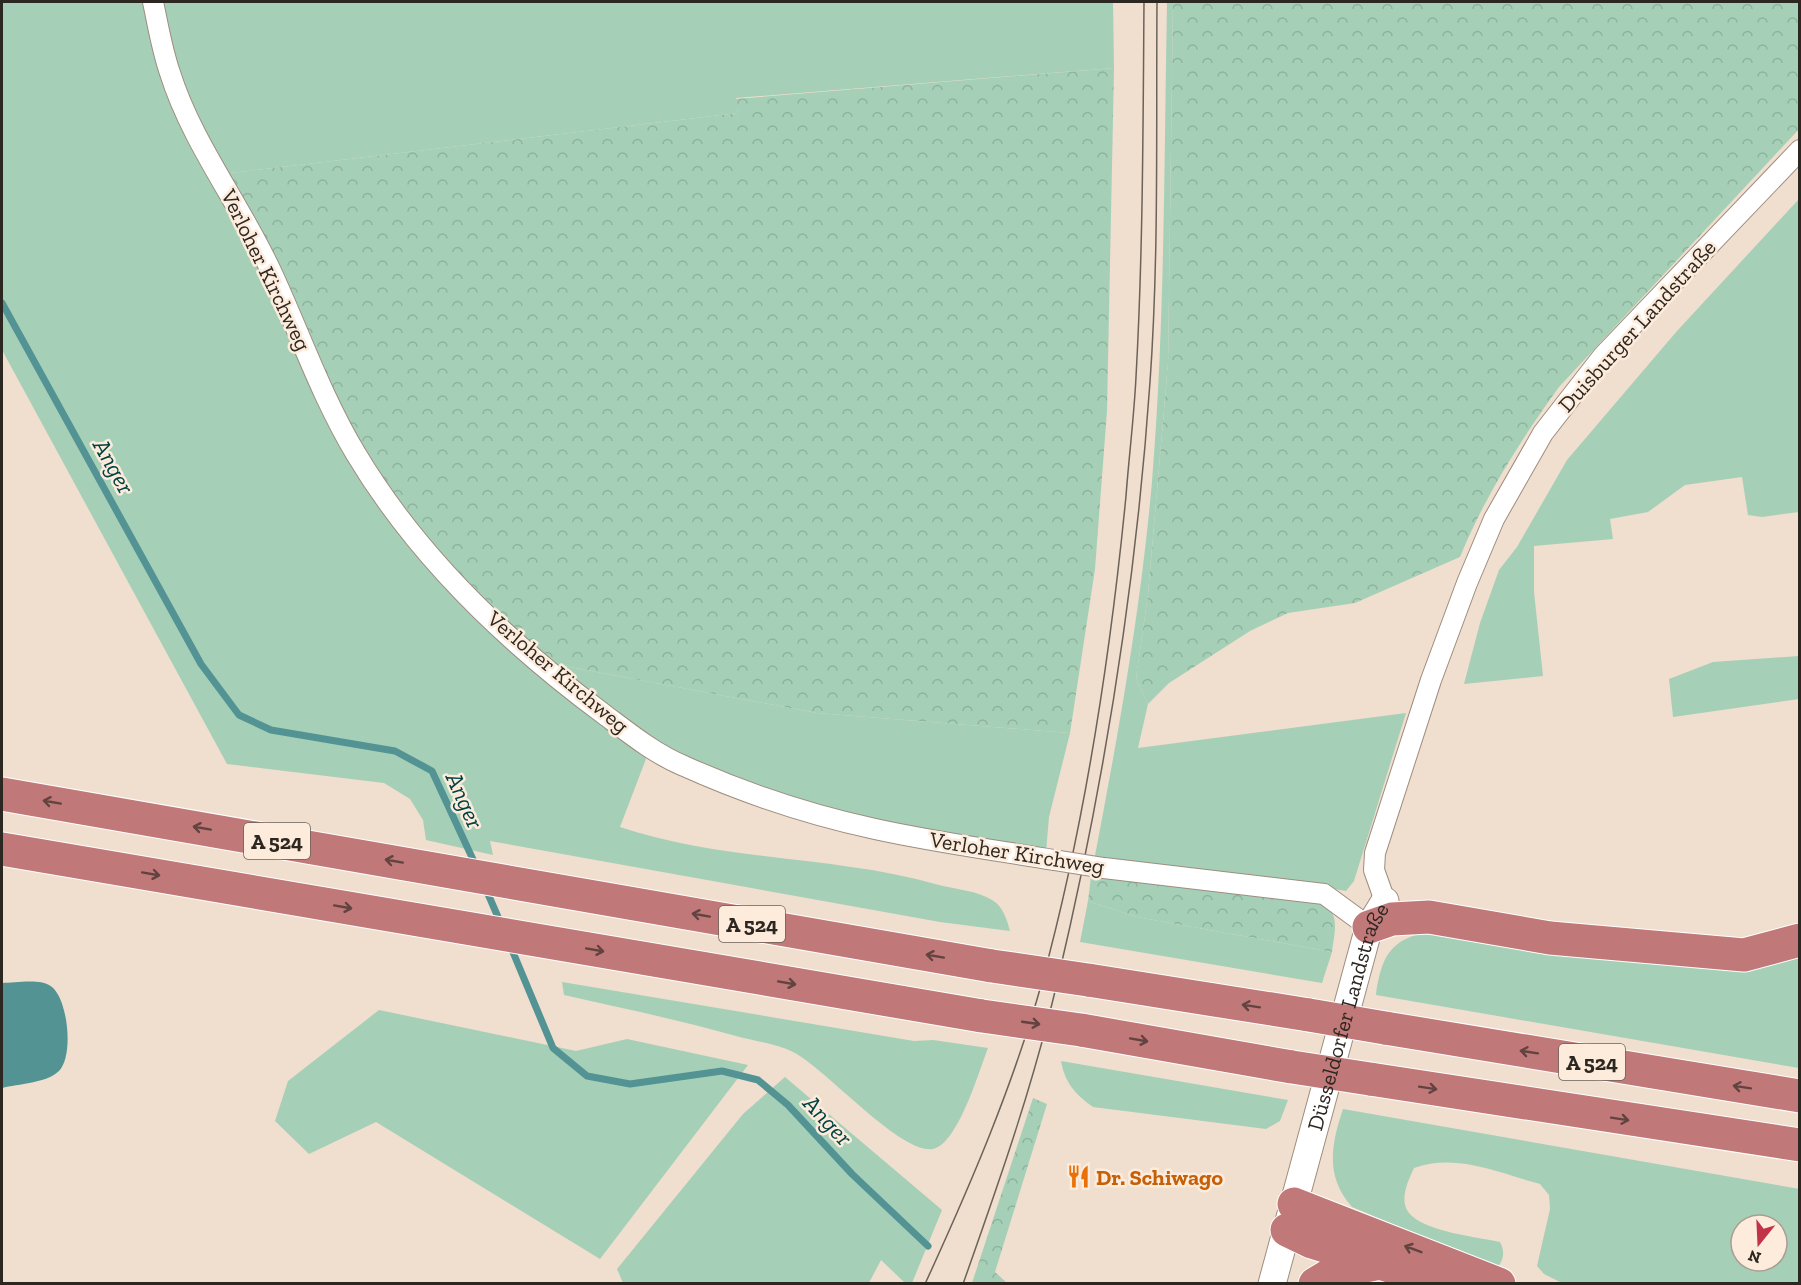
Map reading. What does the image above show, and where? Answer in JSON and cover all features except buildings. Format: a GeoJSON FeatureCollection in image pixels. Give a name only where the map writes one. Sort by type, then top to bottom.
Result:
{"type":"FeatureCollection","features":[{"type":"Feature","properties":{"kind":"highway","name":"A 524"},"geometry":{"type":"LineString","coordinates":[[2,794],[993,966],[1309,1015],[1800,1096]]}},
{"type":"Feature","properties":{"kind":"highway","name":"A 524"},"geometry":{"type":"LineString","coordinates":[[2,849],[982,1016],[1081,1030],[1697,1131],[1800,1145]]}},
{"type":"Feature","properties":{"kind":"highway"},"geometry":{"type":"LineString","coordinates":[[1377,914],[1400,895],[1415,895],[1531,916],[1698,935],[1760,933],[1800,920]]}},
{"type":"Feature","properties":{"kind":"highway"},"geometry":{"type":"LineString","coordinates":[[1377,914],[1392,918],[1429,917],[1550,938],[1744,955],[1800,940]]}},
{"type":"Feature","properties":{"kind":"highway"},"geometry":{"type":"LineString","coordinates":[[1697,1131],[1741,1154],[1800,1165]]}},
{"type":"Feature","properties":{"kind":"highway"},"geometry":{"type":"LineString","coordinates":[[1291,1217],[1312,1242],[1447,1284]]}},
{"type":"Feature","properties":{"kind":"highway"},"geometry":{"type":"LineString","coordinates":[[1291,1217],[1499,1284]]}},
{"type":"Feature","properties":{"kind":"highway"},"geometry":{"type":"LineString","coordinates":[[1315,1284],[1335,1272],[1380,1264]]}},
{"type":"Feature","properties":{"kind":"main road","name":"Düsseldorfer Landstraße"},"geometry":{"type":"LineString","coordinates":[[1272,1284],[1377,914]]}},
{"type":"Feature","properties":{"kind":"street","name":"Verloher Kirchweg"},"geometry":{"type":"LineString","coordinates":[[153,2],[170,74],[189,117],[251,228],[354,452],[383,496],[427,550],[519,645],[580,697],[632,735],[680,765],[764,798],[874,829],[1104,868],[1324,894],[1377,914]]}},
{"type":"Feature","properties":{"kind":"street","name":"Duisburger Landstraße"},"geometry":{"type":"LineString","coordinates":[[1467,584],[1494,519],[1558,412],[1603,356],[1800,150]]}},
{"type":"Feature","properties":{"kind":"street","name":"Düsseldorfer Landstraße"},"geometry":{"type":"LineString","coordinates":[[1377,914],[1375,853],[1431,680],[1467,584]]}},
{"type":"Feature","properties":{"kind":"green space"},"geometry":{"type":"Polygon","coordinates":[[[2,2],[146,2],[167,74],[423,553],[649,751],[620,827],[699,847],[860,868],[973,892],[999,906],[1010,931],[940,922],[490,841],[493,855],[426,840],[423,820],[410,799],[384,783],[227,764],[2,350],[2,2]]]}},
{"type":"Feature","properties":{"kind":"green space"},"geometry":{"type":"Polygon","coordinates":[[[157,2],[1113,2],[1114,68],[736,98],[738,113],[222,174],[190,116],[157,2]]]}},
{"type":"Feature","properties":{"kind":"green space"},"geometry":{"type":"Polygon","coordinates":[[[1167,2],[1173,2],[1168,364],[1148,594],[1136,679],[1148,704],[1138,748],[1406,713],[1354,881],[1346,891],[1249,875],[1094,861],[1135,624],[1152,481],[1162,301],[1167,2]]]}},
{"type":"Feature","properties":{"kind":"green space"},"geometry":{"type":"Polygon","coordinates":[[[1173,2],[1799,2],[1800,128],[1559,387],[1504,469],[1460,557],[1355,603],[1288,613],[1250,631],[1169,683],[1148,704],[1136,679],[1148,594],[1168,364],[1173,2]]]}},
{"type":"Feature","properties":{"kind":"green space"},"geometry":{"type":"Polygon","coordinates":[[[1114,68],[1107,411],[1095,569],[1070,733],[817,713],[543,662],[472,591],[384,490],[222,174],[738,113],[735,99],[1114,68]]]}},
{"type":"Feature","properties":{"kind":"green space"},"geometry":{"type":"Polygon","coordinates":[[[1799,199],[1799,512],[1762,517],[1748,515],[1742,477],[1685,485],[1648,512],[1610,519],[1613,539],[1534,546],[1534,592],[1543,676],[1464,684],[1480,623],[1499,570],[1517,547],[1567,460],[1677,331],[1799,199]]]}},
{"type":"Feature","properties":{"kind":"green space"},"geometry":{"type":"Polygon","coordinates":[[[1799,656],[1799,699],[1673,717],[1669,679],[1713,662],[1799,656]]]}},
{"type":"Feature","properties":{"kind":"green space"},"geometry":{"type":"Polygon","coordinates":[[[543,662],[817,713],[1070,733],[1049,817],[1046,852],[951,837],[814,807],[696,764],[606,716],[543,662]]]}},
{"type":"Feature","properties":{"kind":"green space"},"geometry":{"type":"Polygon","coordinates":[[[1091,877],[1323,903],[1329,908],[1334,919],[1332,952],[1137,917],[1088,901],[1091,877]]]}},
{"type":"Feature","properties":{"kind":"green space"},"geometry":{"type":"Polygon","coordinates":[[[1088,901],[1137,917],[1332,952],[1322,983],[1080,942],[1088,901]]]}},
{"type":"Feature","properties":{"kind":"green space"},"geometry":{"type":"Polygon","coordinates":[[[1445,928],[1799,952],[1799,1068],[1376,995],[1383,965],[1395,946],[1415,935],[1445,928]]]}},
{"type":"Feature","properties":{"kind":"green space"},"geometry":{"type":"Polygon","coordinates":[[[562,982],[914,1041],[933,1040],[988,1048],[973,1089],[951,1134],[942,1144],[933,1149],[919,1147],[883,1125],[807,1061],[787,1049],[564,995],[562,982]]]}},
{"type":"Feature","properties":{"kind":"green space"},"geometry":{"type":"Polygon","coordinates":[[[379,1010],[576,1051],[627,1039],[748,1065],[600,1259],[376,1122],[309,1154],[275,1121],[288,1081],[379,1010]]]}},
{"type":"Feature","properties":{"kind":"green space"},"geometry":{"type":"Polygon","coordinates":[[[1061,1061],[1288,1100],[1280,1121],[1266,1129],[1093,1107],[1072,1087],[1065,1076],[1061,1061]]]}},
{"type":"Feature","properties":{"kind":"green space"},"geometry":{"type":"Polygon","coordinates":[[[785,1077],[942,1210],[912,1283],[905,1283],[881,1260],[869,1283],[623,1283],[617,1269],[743,1114],[785,1077]]]}},
{"type":"Feature","properties":{"kind":"green space"},"geometry":{"type":"Polygon","coordinates":[[[1033,1098],[1047,1104],[995,1272],[1007,1283],[972,1283],[1033,1098]]]}},
{"type":"Feature","properties":{"kind":"green space"},"geometry":{"type":"Polygon","coordinates":[[[1343,1109],[1800,1189],[1799,1283],[1562,1283],[1544,1274],[1537,1266],[1550,1209],[1549,1195],[1540,1184],[1493,1170],[1462,1164],[1430,1164],[1414,1168],[1404,1198],[1406,1208],[1412,1216],[1434,1228],[1500,1242],[1503,1256],[1497,1268],[1352,1207],[1343,1196],[1334,1172],[1333,1148],[1343,1109]]]}},
{"type":"Feature","properties":{"kind":"water"},"geometry":{"type":"Polygon","coordinates":[[[2,983],[42,983],[52,987],[58,994],[65,1015],[68,1041],[64,1064],[54,1075],[40,1081],[2,1088],[2,983]]]}},
{"type":"Feature","properties":{"kind":"waterway","name":"Anger"},"geometry":{"type":"LineString","coordinates":[[2,303],[201,664],[239,715],[271,730],[395,751],[432,771],[476,866]]}},
{"type":"Feature","properties":{"kind":"waterway","name":"Anger"},"geometry":{"type":"LineString","coordinates":[[485,887],[501,924]]}},
{"type":"Feature","properties":{"kind":"waterway","name":"Anger"},"geometry":{"type":"LineString","coordinates":[[510,945],[553,1048],[587,1076],[630,1084],[722,1071],[758,1080],[788,1105],[852,1174],[928,1246]]}},
{"type":"Feature","properties":{"kind":"tram line"},"geometry":{"type":"LineString","coordinates":[[925,1284],[990,1135],[1030,1021],[1042,982],[1071,862],[1094,741],[1120,557],[1135,392],[1141,236],[1144,2]]}},
{"type":"Feature","properties":{"kind":"tram line"},"geometry":{"type":"LineString","coordinates":[[963,1284],[1014,1135],[1048,1021],[1074,909],[1116,684],[1136,534],[1153,335],[1156,240],[1157,2]]}},
{"type":"Feature","properties":{"kind":"place","name":"Dr. Schiwago"},"geometry":{"type":"Point","coordinates":[1078,1177]}}]}
